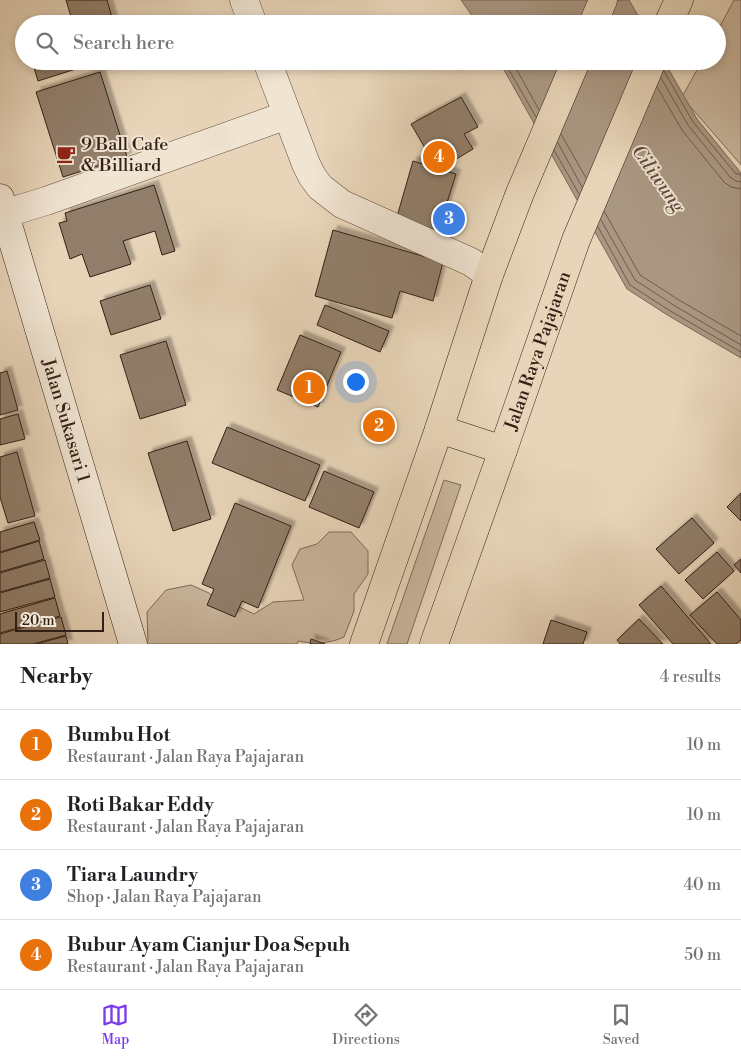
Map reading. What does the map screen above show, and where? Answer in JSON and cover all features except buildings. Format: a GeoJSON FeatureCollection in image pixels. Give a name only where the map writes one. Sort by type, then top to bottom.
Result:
{"type":"FeatureCollection","features":[{"type":"Feature","properties":{"kind":"highway"},"geometry":{"type":"LineString","coordinates":[[597,15],[603,0]]}},
{"type":"Feature","properties":{"kind":"highway"},"geometry":{"type":"LineString","coordinates":[[672,15],[679,0]]}},
{"type":"Feature","properties":{"kind":"highway"},"geometry":{"type":"LineString","coordinates":[[364,644],[440,429],[489,275],[520,193],[572,70]]}},
{"type":"Feature","properties":{"kind":"highway","name":"Jalan Raya Pajajaran"},"geometry":{"type":"LineString","coordinates":[[434,644],[504,450],[576,240],[648,70]]}},
{"type":"Feature","properties":{"kind":"highway"},"geometry":{"type":"LineString","coordinates":[[440,429],[504,450]]}},
{"type":"Feature","properties":{"kind":"street"},"geometry":{"type":"LineString","coordinates":[[244,0],[250,15]]}},
{"type":"Feature","properties":{"kind":"street"},"geometry":{"type":"LineString","coordinates":[[270,70],[312,176],[329,195],[342,204],[471,262],[489,275]]}},
{"type":"Feature","properties":{"kind":"street"},"geometry":{"type":"LineString","coordinates":[[2,209],[46,201],[288,115]]}},
{"type":"Feature","properties":{"kind":"street","name":"Jalan Sukasari 1"},"geometry":{"type":"LineString","coordinates":[[2,209],[133,644]]}},
{"type":"Feature","properties":{"kind":"shaded area"},"geometry":{"type":"Polygon","coordinates":[[[734,0],[741,0],[741,165],[682,97],[697,70],[726,70],[726,15],[734,0]]]}},
{"type":"Feature","properties":{"kind":"shaded area"},"geometry":{"type":"Polygon","coordinates":[[[444,480],[461,485],[407,644],[387,644],[444,480]]]}},
{"type":"Feature","properties":{"kind":"shaded area"},"geometry":{"type":"Polygon","coordinates":[[[329,532],[351,532],[368,551],[368,574],[354,594],[354,611],[344,637],[321,643],[298,641],[297,644],[144,644],[148,641],[147,612],[166,590],[191,585],[209,593],[222,607],[233,604],[254,614],[273,602],[304,600],[292,565],[300,549],[317,544],[329,532]]]}},
{"type":"Feature","properties":{"kind":"water"},"geometry":{"type":"Polygon","coordinates":[[[461,0],[629,0],[638,15],[472,15],[461,0]]]}},
{"type":"Feature","properties":{"kind":"water","name":"Ciliwung"},"geometry":{"type":"Polygon","coordinates":[[[504,70],[669,70],[697,119],[741,173],[741,358],[627,289],[504,70]]]}},
{"type":"Feature","properties":{"kind":"place","name":"9 Ball Cafe & Billiard"},"geometry":{"type":"Point","coordinates":[66,154]}},
{"type":"Feature","properties":{"kind":"place","name":"Bubur Ayam Cianjur Doa Sepuh"},"geometry":{"type":"Point","coordinates":[439,157]}},
{"type":"Feature","properties":{"kind":"place","name":"Tiara Laundry"},"geometry":{"type":"Point","coordinates":[449,219]}},
{"type":"Feature","properties":{"kind":"place","name":"Bumbu Hot"},"geometry":{"type":"Point","coordinates":[309,388]}},
{"type":"Feature","properties":{"kind":"place","name":"Roti Bakar Eddy"},"geometry":{"type":"Point","coordinates":[379,426]}}]}
